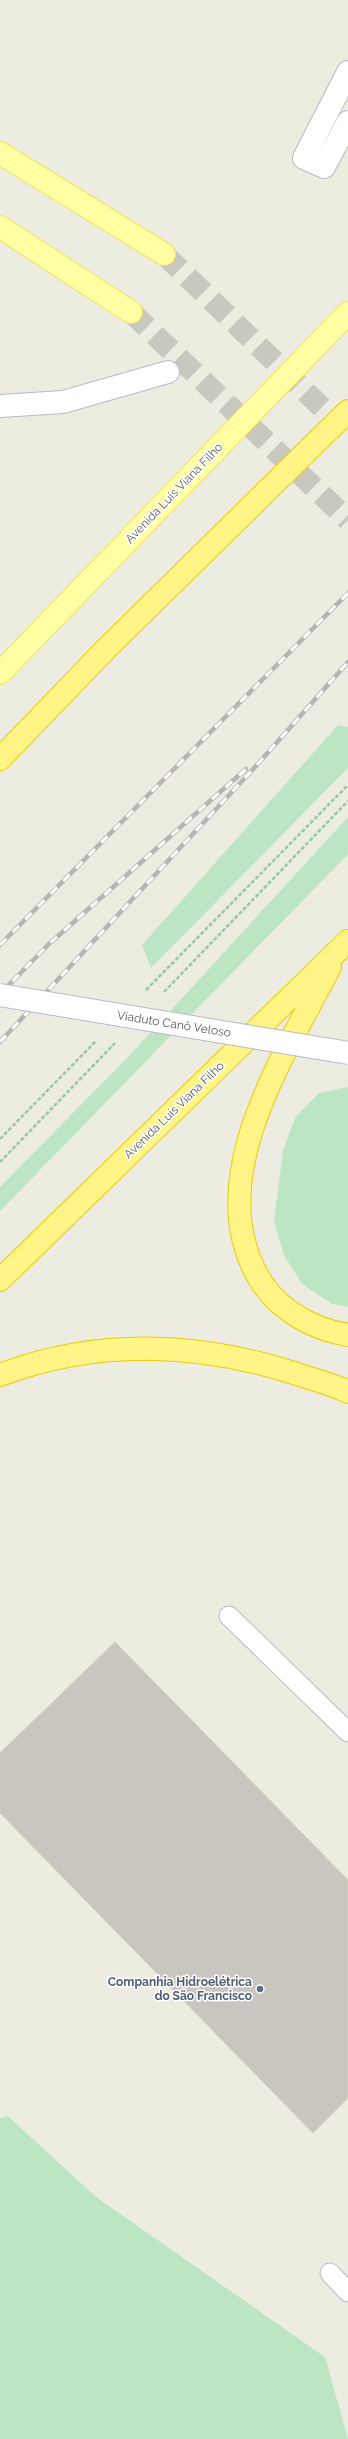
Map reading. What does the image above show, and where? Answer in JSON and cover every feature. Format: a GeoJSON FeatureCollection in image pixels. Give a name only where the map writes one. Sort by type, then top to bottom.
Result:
{"type":"FeatureCollection","features":[{"type":"Feature","properties":{"kind":"highway"},"geometry":{"type":"LineString","coordinates":[[0,759],[106,649],[348,411]]}},
{"type":"Feature","properties":{"kind":"highway"},"geometry":{"type":"LineString","coordinates":[[343,946],[262,1101],[251,1132],[243,1169],[240,1206],[243,1237],[252,1268],[266,1289],[281,1305],[303,1320],[348,1335]]}},
{"type":"Feature","properties":{"kind":"highway","name":"Avenida Luís Viana Filho"},"geometry":{"type":"LineString","coordinates":[[0,1280],[343,946]]}},
{"type":"Feature","properties":{"kind":"highway"},"geometry":{"type":"LineString","coordinates":[[0,1374],[79,1353],[145,1347],[208,1352],[255,1362],[348,1392]]}},
{"type":"Feature","properties":{"kind":"main road"},"geometry":{"type":"LineString","coordinates":[[0,153],[164,254]]}},
{"type":"Feature","properties":{"kind":"main road"},"geometry":{"type":"LineString","coordinates":[[0,227],[132,312]]}},
{"type":"Feature","properties":{"kind":"main road","name":"Avenida Luís Viana Filho"},"geometry":{"type":"LineString","coordinates":[[0,673],[348,313]]}},
{"type":"Feature","properties":{"kind":"street"},"geometry":{"type":"LineString","coordinates":[[348,72],[304,158],[324,167],[348,122]]}},
{"type":"Feature","properties":{"kind":"street"},"geometry":{"type":"LineString","coordinates":[[320,146],[348,94]]}},
{"type":"Feature","properties":{"kind":"street"},"geometry":{"type":"LineString","coordinates":[[0,406],[63,402],[168,372]]}},
{"type":"Feature","properties":{"kind":"street","name":"Viaduto Canô Veloso"},"geometry":{"type":"LineString","coordinates":[[0,994],[348,1053]]}},
{"type":"Feature","properties":{"kind":"lane"},"geometry":{"type":"LineString","coordinates":[[229,1616],[348,1732]]}},
{"type":"Feature","properties":{"kind":"lane"},"geometry":{"type":"LineString","coordinates":[[330,2273],[348,2292]]}},
{"type":"Feature","properties":{"kind":"path"},"geometry":{"type":"LineString","coordinates":[[144,993],[348,784]]}},
{"type":"Feature","properties":{"kind":"path"},"geometry":{"type":"LineString","coordinates":[[160,996],[348,801]]}},
{"type":"Feature","properties":{"kind":"path"},"geometry":{"type":"LineString","coordinates":[[0,1139],[99,1038]]}},
{"type":"Feature","properties":{"kind":"path"},"geometry":{"type":"LineString","coordinates":[[0,1162],[116,1042]]}},
{"type":"Feature","properties":{"kind":"green space"},"geometry":{"type":"Polygon","coordinates":[[[338,725],[348,727],[348,768],[151,968],[142,945],[338,725]]]}},
{"type":"Feature","properties":{"kind":"green space"},"geometry":{"type":"Polygon","coordinates":[[[348,817],[348,854],[0,1211],[0,1187],[130,1055],[348,817]]]}},
{"type":"Feature","properties":{"kind":"green space"},"geometry":{"type":"Polygon","coordinates":[[[348,1087],[348,1307],[332,1304],[302,1284],[284,1255],[274,1221],[283,1151],[295,1118],[319,1093],[348,1087]]]}},
{"type":"Feature","properties":{"kind":"green space"},"geometry":{"type":"Polygon","coordinates":[[[8,2116],[96,2197],[325,2357],[348,2439],[0,2439],[0,2118],[8,2116]]]}},
{"type":"Feature","properties":{"kind":"building","name":"Companhia Hidroelétrica do São Francisco"},"geometry":{"type":"Polygon","coordinates":[[[115,1642],[348,1880],[348,2098],[313,2133],[0,1813],[0,1753],[115,1642]]]}},
{"type":"Feature","properties":{"kind":"tunnel"},"geometry":{"type":"LineString","coordinates":[[164,254],[348,433]]}},
{"type":"Feature","properties":{"kind":"tunnel"},"geometry":{"type":"LineString","coordinates":[[131,312],[348,520]]}},
{"type":"Feature","properties":{"kind":"railway"},"geometry":{"type":"LineString","coordinates":[[0,945],[348,593]]}},
{"type":"Feature","properties":{"kind":"railway"},"geometry":{"type":"LineString","coordinates":[[0,1042],[256,766],[348,662]]}},
{"type":"Feature","properties":{"kind":"railway"},"geometry":{"type":"LineString","coordinates":[[0,994],[49,944],[246,769]]}},
{"type":"Feature","properties":{"kind":"place","name":"Companhia Hidroelétrica do São Francisco"},"geometry":{"type":"Point","coordinates":[260,1989]}}]}
